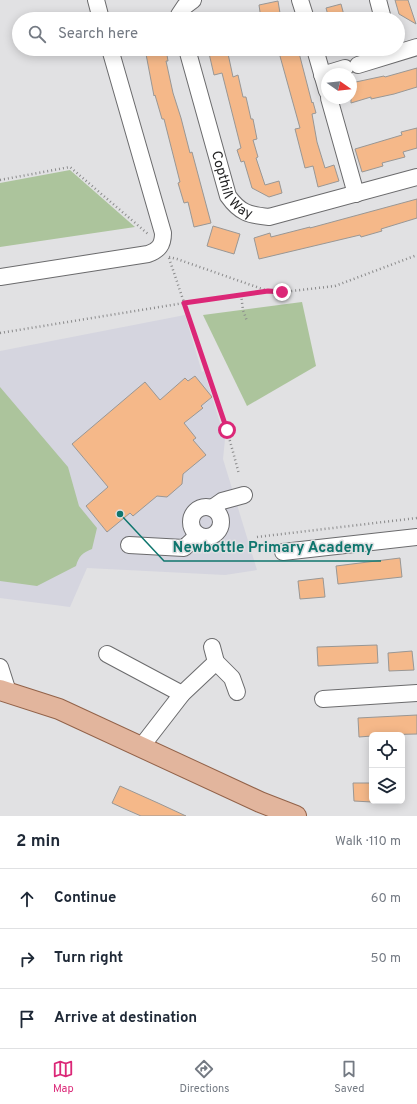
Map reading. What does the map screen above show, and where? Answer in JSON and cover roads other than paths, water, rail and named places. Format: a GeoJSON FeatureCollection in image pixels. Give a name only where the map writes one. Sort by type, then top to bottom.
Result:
{"type":"FeatureCollection","features":[{"type":"Feature","properties":{"kind":"main road"},"geometry":{"type":"LineString","coordinates":[[4,691],[59,709],[260,802],[296,816]]}},
{"type":"Feature","properties":{"kind":"street"},"geometry":{"type":"LineString","coordinates":[[96,0],[99,12]]}},
{"type":"Feature","properties":{"kind":"street"},"geometry":{"type":"LineString","coordinates":[[181,12],[185,6],[193,0]]}},
{"type":"Feature","properties":{"kind":"street"},"geometry":{"type":"LineString","coordinates":[[300,0],[304,12]]}},
{"type":"Feature","properties":{"kind":"street"},"geometry":{"type":"LineString","coordinates":[[378,0],[382,12]]}},
{"type":"Feature","properties":{"kind":"street"},"geometry":{"type":"LineString","coordinates":[[405,49],[417,47]]}},
{"type":"Feature","properties":{"kind":"street"},"geometry":{"type":"LineString","coordinates":[[0,277],[148,254],[162,254],[163,233],[112,56]]}},
{"type":"Feature","properties":{"kind":"street","name":"Copthill Way"},"geometry":{"type":"LineString","coordinates":[[189,56],[228,196],[235,205],[251,215],[269,217],[417,177]]}},
{"type":"Feature","properties":{"kind":"street"},"geometry":{"type":"LineString","coordinates":[[317,56],[321,71]]}},
{"type":"Feature","properties":{"kind":"street"},"geometry":{"type":"LineString","coordinates":[[348,68],[381,56]]}},
{"type":"Feature","properties":{"kind":"street"},"geometry":{"type":"LineString","coordinates":[[331,104],[356,194]]}},
{"type":"Feature","properties":{"kind":"street"},"geometry":{"type":"LineString","coordinates":[[129,545],[184,548],[198,535],[192,526],[192,515],[196,511],[206,507],[212,508],[222,500],[244,495]]}},
{"type":"Feature","properties":{"kind":"street"},"geometry":{"type":"LineString","coordinates":[[283,552],[417,537]]}},
{"type":"Feature","properties":{"kind":"street"},"geometry":{"type":"LineString","coordinates":[[107,654],[182,694]]}},
{"type":"Feature","properties":{"kind":"street"},"geometry":{"type":"LineString","coordinates":[[141,747],[214,655],[232,678],[237,692]]}},
{"type":"Feature","properties":{"kind":"street"},"geometry":{"type":"LineString","coordinates":[[0,667],[4,691]]}},
{"type":"Feature","properties":{"kind":"street"},"geometry":{"type":"LineString","coordinates":[[323,699],[417,694]]}},
{"type":"Feature","properties":{"kind":"place","name":"Newbottle Primary Academy"},"geometry":{"type":"Point","coordinates":[120,514]}}]}
